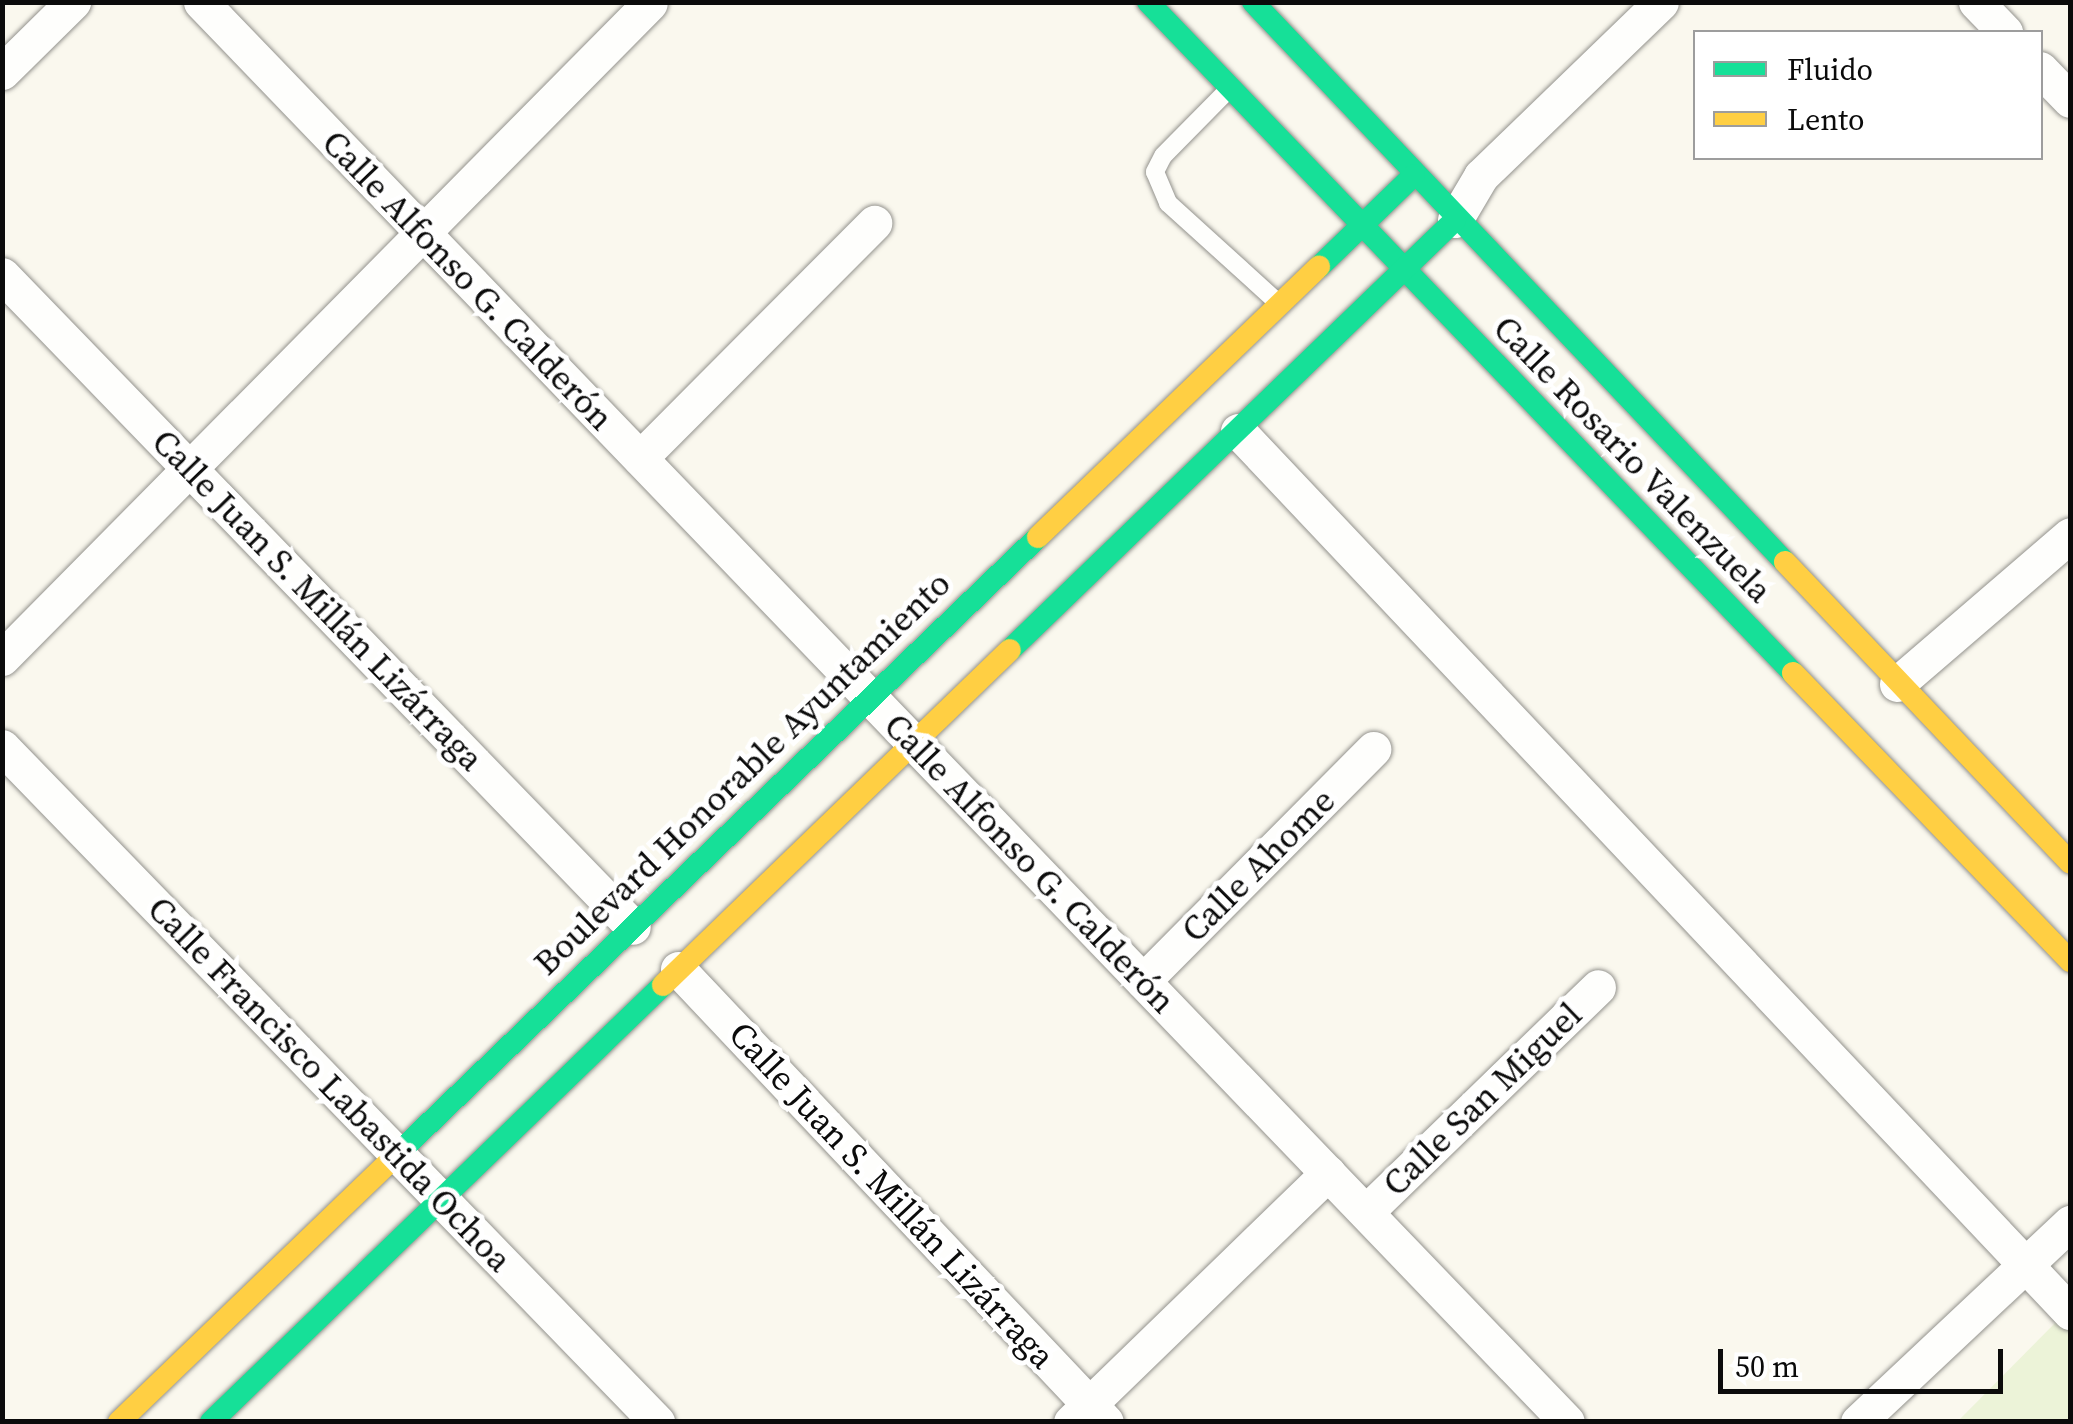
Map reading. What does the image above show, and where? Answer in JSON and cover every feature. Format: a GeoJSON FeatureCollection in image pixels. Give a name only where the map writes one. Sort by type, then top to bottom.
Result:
{"type":"FeatureCollection","features":[{"type":"Feature","properties":{"kind":"street"},"geometry":{"type":"LineString","coordinates":[[2,72],[73,2]]}},
{"type":"Feature","properties":{"kind":"street","name":"Calle Alfonso G. Calderón"},"geometry":{"type":"LineString","coordinates":[[201,2],[1567,1422]]}},
{"type":"Feature","properties":{"kind":"street","name":"Calle Rosario Valenzuela"},"geometry":{"type":"LineString","coordinates":[[1148,2],[1403,272],[2070,961]]}},
{"type":"Feature","properties":{"kind":"street","name":"Calle Rosario Valenzuela"},"geometry":{"type":"LineString","coordinates":[[1253,2],[1455,220],[2070,862]]}},
{"type":"Feature","properties":{"kind":"street"},"geometry":{"type":"LineString","coordinates":[[211,1422],[1403,272],[1455,220],[1481,176],[1660,2]]}},
{"type":"Feature","properties":{"kind":"street"},"geometry":{"type":"LineString","coordinates":[[1976,2],[2003,30]]}},
{"type":"Feature","properties":{"kind":"street"},"geometry":{"type":"LineString","coordinates":[[2,658],[650,4]]}},
{"type":"Feature","properties":{"kind":"street"},"geometry":{"type":"LineString","coordinates":[[2043,72],[2070,100]]}},
{"type":"Feature","properties":{"kind":"street","name":"Boulevard Honorable Ayuntamiento"},"geometry":{"type":"LineString","coordinates":[[119,1422],[1414,174]]}},
{"type":"Feature","properties":{"kind":"street"},"geometry":{"type":"LineString","coordinates":[[640,458],[874,223]]}},
{"type":"Feature","properties":{"kind":"street","name":"Calle Juan S. Millán Lizárraga"},"geometry":{"type":"LineString","coordinates":[[2,275],[633,927]]}},
{"type":"Feature","properties":{"kind":"street"},"geometry":{"type":"LineString","coordinates":[[1238,430],[2070,1312]]}},
{"type":"Feature","properties":{"kind":"street"},"geometry":{"type":"LineString","coordinates":[[1897,684],[2070,534]]}},
{"type":"Feature","properties":{"kind":"street","name":"Calle Francisco Labastida Ochoa"},"geometry":{"type":"LineString","coordinates":[[2,748],[657,1422]]}},
{"type":"Feature","properties":{"kind":"street","name":"Calle Ahome"},"geometry":{"type":"LineString","coordinates":[[1144,981],[1374,749]]}},
{"type":"Feature","properties":{"kind":"street","name":"Calle Juan S. Millán Lizárraga"},"geometry":{"type":"LineString","coordinates":[[678,968],[1089,1415]]}},
{"type":"Feature","properties":{"kind":"street","name":"Calle San Miguel"},"geometry":{"type":"LineString","coordinates":[[1366,1212],[1598,986]]}},
{"type":"Feature","properties":{"kind":"street"},"geometry":{"type":"LineString","coordinates":[[1089,1415],[1328,1173]]}},
{"type":"Feature","properties":{"kind":"street"},"geometry":{"type":"LineString","coordinates":[[1858,1422],[2070,1223]]}},
{"type":"Feature","properties":{"kind":"lane"},"geometry":{"type":"LineString","coordinates":[[1230,88],[1163,156],[1154,172],[1168,203],[1280,304]]}},
{"type":"Feature","properties":{"kind":"green space"},"geometry":{"type":"Polygon","coordinates":[[[2070,1308],[2070,1421],[1958,1421],[2070,1308]]]}},
{"type":"Feature","properties":{"kind":"traffic: fast"},"geometry":{"type":"LineString","coordinates":[[1148,2],[1793,673]]}},
{"type":"Feature","properties":{"kind":"traffic: fast"},"geometry":{"type":"LineString","coordinates":[[1253,2],[1785,562]]}},
{"type":"Feature","properties":{"kind":"traffic: fast"},"geometry":{"type":"LineString","coordinates":[[1319,267],[1414,175]]}},
{"type":"Feature","properties":{"kind":"traffic: fast"},"geometry":{"type":"LineString","coordinates":[[1010,650],[1455,220]]}},
{"type":"Feature","properties":{"kind":"traffic: fast"},"geometry":{"type":"LineString","coordinates":[[389,1162],[1038,537]]}},
{"type":"Feature","properties":{"kind":"traffic: fast"},"geometry":{"type":"LineString","coordinates":[[211,1422],[663,985]]}},
{"type":"Feature","properties":{"kind":"traffic: slow"},"geometry":{"type":"LineString","coordinates":[[1038,537],[1319,267]]}},
{"type":"Feature","properties":{"kind":"traffic: slow"},"geometry":{"type":"LineString","coordinates":[[1785,562],[2070,862]]}},
{"type":"Feature","properties":{"kind":"traffic: slow"},"geometry":{"type":"LineString","coordinates":[[663,985],[1010,650]]}},
{"type":"Feature","properties":{"kind":"traffic: slow"},"geometry":{"type":"LineString","coordinates":[[1793,673],[2070,961]]}},
{"type":"Feature","properties":{"kind":"traffic: slow"},"geometry":{"type":"LineString","coordinates":[[119,1422],[389,1162]]}}]}
